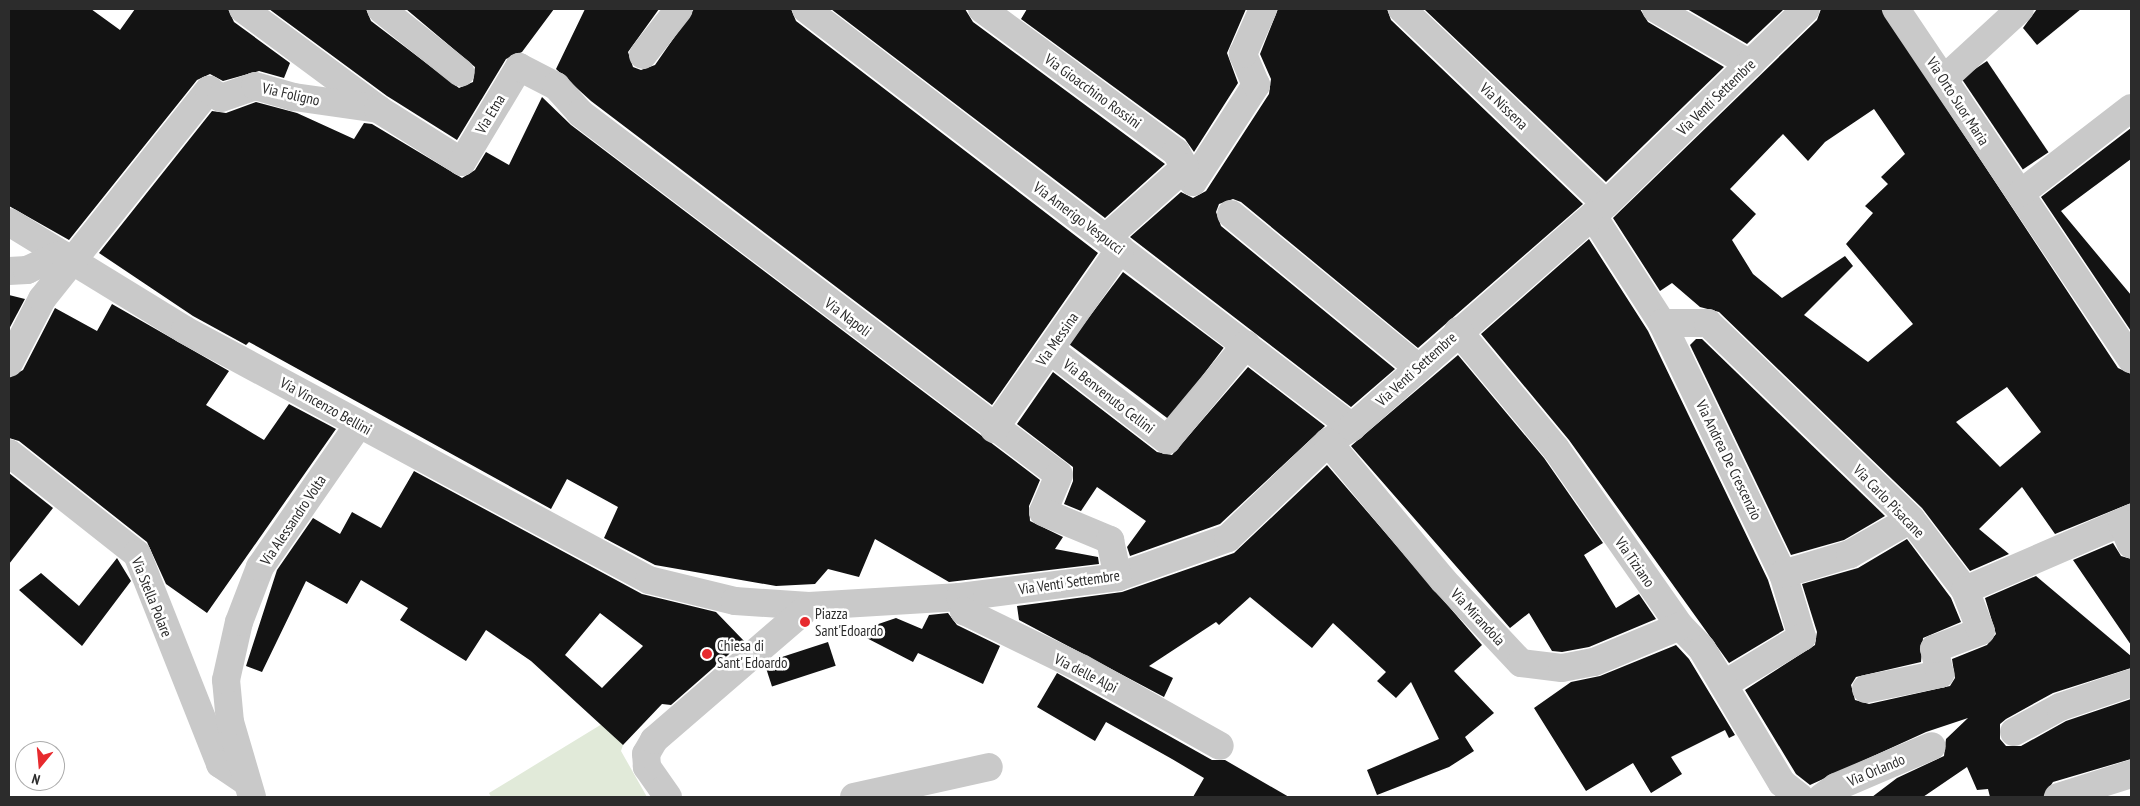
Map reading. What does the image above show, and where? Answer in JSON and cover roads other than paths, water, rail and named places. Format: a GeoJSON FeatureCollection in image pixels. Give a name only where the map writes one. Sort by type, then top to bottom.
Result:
{"type":"FeatureCollection","features":[{"type":"Feature","properties":{"kind":"street"},"geometry":{"type":"LineString","coordinates":[[244,9],[378,109]]}},
{"type":"Feature","properties":{"kind":"street"},"geometry":{"type":"LineString","coordinates":[[380,9],[461,73]]}},
{"type":"Feature","properties":{"kind":"street"},"geometry":{"type":"LineString","coordinates":[[643,55],[679,9]]}},
{"type":"Feature","properties":{"kind":"street","name":"Via Amerigo Vespucci"},"geometry":{"type":"LineString","coordinates":[[806,9],[1352,427]]}},
{"type":"Feature","properties":{"kind":"street","name":"Via Gioacchino Rossini"},"geometry":{"type":"LineString","coordinates":[[982,9],[1176,152],[1189,175]]}},
{"type":"Feature","properties":{"kind":"street","name":"Via Messina"},"geometry":{"type":"LineString","coordinates":[[994,429],[1050,350],[1113,244],[1189,175],[1256,85],[1243,54],[1263,9]]}},
{"type":"Feature","properties":{"kind":"street","name":"Via Nissena"},"geometry":{"type":"LineString","coordinates":[[1402,9],[1599,210]]}},
{"type":"Feature","properties":{"kind":"street"},"geometry":{"type":"LineString","coordinates":[[1656,9],[1750,64]]}},
{"type":"Feature","properties":{"kind":"street","name":"Via Venti Settembre"},"geometry":{"type":"LineString","coordinates":[[960,597],[1118,577],[1228,538],[1328,442],[1352,427],[1417,367],[1599,210],[1806,9]]}},
{"type":"Feature","properties":{"kind":"street","name":"Via Orto Suor Maria"},"geometry":{"type":"LineString","coordinates":[[1896,9],[2131,359]]}},
{"type":"Feature","properties":{"kind":"street"},"geometry":{"type":"LineString","coordinates":[[1944,78],[2020,9]]}},
{"type":"Feature","properties":{"kind":"street","name":"Via Etna"},"geometry":{"type":"LineString","coordinates":[[462,162],[519,67]]}},
{"type":"Feature","properties":{"kind":"street","name":"Via Napoli"},"geometry":{"type":"LineString","coordinates":[[519,67],[556,86],[580,113],[994,429],[1059,475],[1044,512],[1110,540],[1118,577]]}},
{"type":"Feature","properties":{"kind":"street","name":"Via Foligno"},"geometry":{"type":"LineString","coordinates":[[65,259],[209,90],[221,98],[255,86],[294,98],[378,109],[462,162]]}},
{"type":"Feature","properties":{"kind":"street"},"geometry":{"type":"LineString","coordinates":[[2021,193],[2131,108]]}},
{"type":"Feature","properties":{"kind":"street","name":"Via Andrea De Crescenzio"},"geometry":{"type":"LineString","coordinates":[[1599,210],[1662,323],[1783,574],[1802,636],[1726,684]]}},
{"type":"Feature","properties":{"kind":"street"},"geometry":{"type":"LineString","coordinates":[[1231,214],[1417,367]]}},
{"type":"Feature","properties":{"kind":"street","name":"Via Vincenzo Bellini"},"geometry":{"type":"LineString","coordinates":[[9,222],[65,259],[185,330],[649,580],[735,601],[808,606]]}},
{"type":"Feature","properties":{"kind":"street"},"geometry":{"type":"LineString","coordinates":[[9,271],[27,270],[65,259]]}},
{"type":"Feature","properties":{"kind":"street"},"geometry":{"type":"LineString","coordinates":[[9,363],[65,259]]}},
{"type":"Feature","properties":{"kind":"street","name":"Via Carlo Pisacane"},"geometry":{"type":"LineString","coordinates":[[1662,323],[1708,323],[1911,519],[1965,590],[1981,631],[1934,649],[1940,674],[1866,689]]}},
{"type":"Feature","properties":{"kind":"street","name":"Via Tiziano"},"geometry":{"type":"LineString","coordinates":[[1458,332],[1556,449],[1680,626],[1702,648],[1726,684],[1782,783],[1800,797]]}},
{"type":"Feature","properties":{"kind":"street","name":"Via Benvenuto Cellini"},"geometry":{"type":"LineString","coordinates":[[1050,350],[1167,440],[1246,345]]}},
{"type":"Feature","properties":{"kind":"street","name":"Via Alessandro Volta"},"geometry":{"type":"LineString","coordinates":[[248,788],[230,722],[226,680],[239,622],[260,567],[359,424]]}},
{"type":"Feature","properties":{"kind":"street","name":"Via Mirandola"},"geometry":{"type":"LineString","coordinates":[[1328,442],[1442,580],[1521,663],[1562,668],[1594,662],[1680,626]]}},
{"type":"Feature","properties":{"kind":"street","name":"Via Stella Polare"},"geometry":{"type":"LineString","coordinates":[[9,453],[137,554],[220,764],[248,788]]}},
{"type":"Feature","properties":{"kind":"street"},"geometry":{"type":"LineString","coordinates":[[1783,574],[1850,554],[1911,519]]}},
{"type":"Feature","properties":{"kind":"street"},"geometry":{"type":"LineString","coordinates":[[1965,590],[2128,528]]}},
{"type":"Feature","properties":{"kind":"street"},"geometry":{"type":"LineString","coordinates":[[668,797],[647,767],[646,754],[654,740],[808,606],[960,597]]}},
{"type":"Feature","properties":{"kind":"street","name":"Via delle Alpi"},"geometry":{"type":"LineString","coordinates":[[960,597],[964,611],[1081,668],[1220,746]]}},
{"type":"Feature","properties":{"kind":"street"},"geometry":{"type":"LineString","coordinates":[[2014,732],[2060,707],[2131,683]]}},
{"type":"Feature","properties":{"kind":"street","name":"Via Orlando"},"geometry":{"type":"LineString","coordinates":[[1822,797],[1836,787],[1932,746]]}},
{"type":"Feature","properties":{"kind":"street"},"geometry":{"type":"LineString","coordinates":[[854,797],[989,767]]}},
{"type":"Feature","properties":{"kind":"street"},"geometry":{"type":"LineString","coordinates":[[2058,797],[2131,774]]}},
{"type":"Feature","properties":{"kind":"place","name":"Piazza Sant'Edoardo"},"geometry":{"type":"Point","coordinates":[805,622]}},
{"type":"Feature","properties":{"kind":"place","name":"Chiesa di Sant' Edoardo"},"geometry":{"type":"Point","coordinates":[707,654]}}]}
